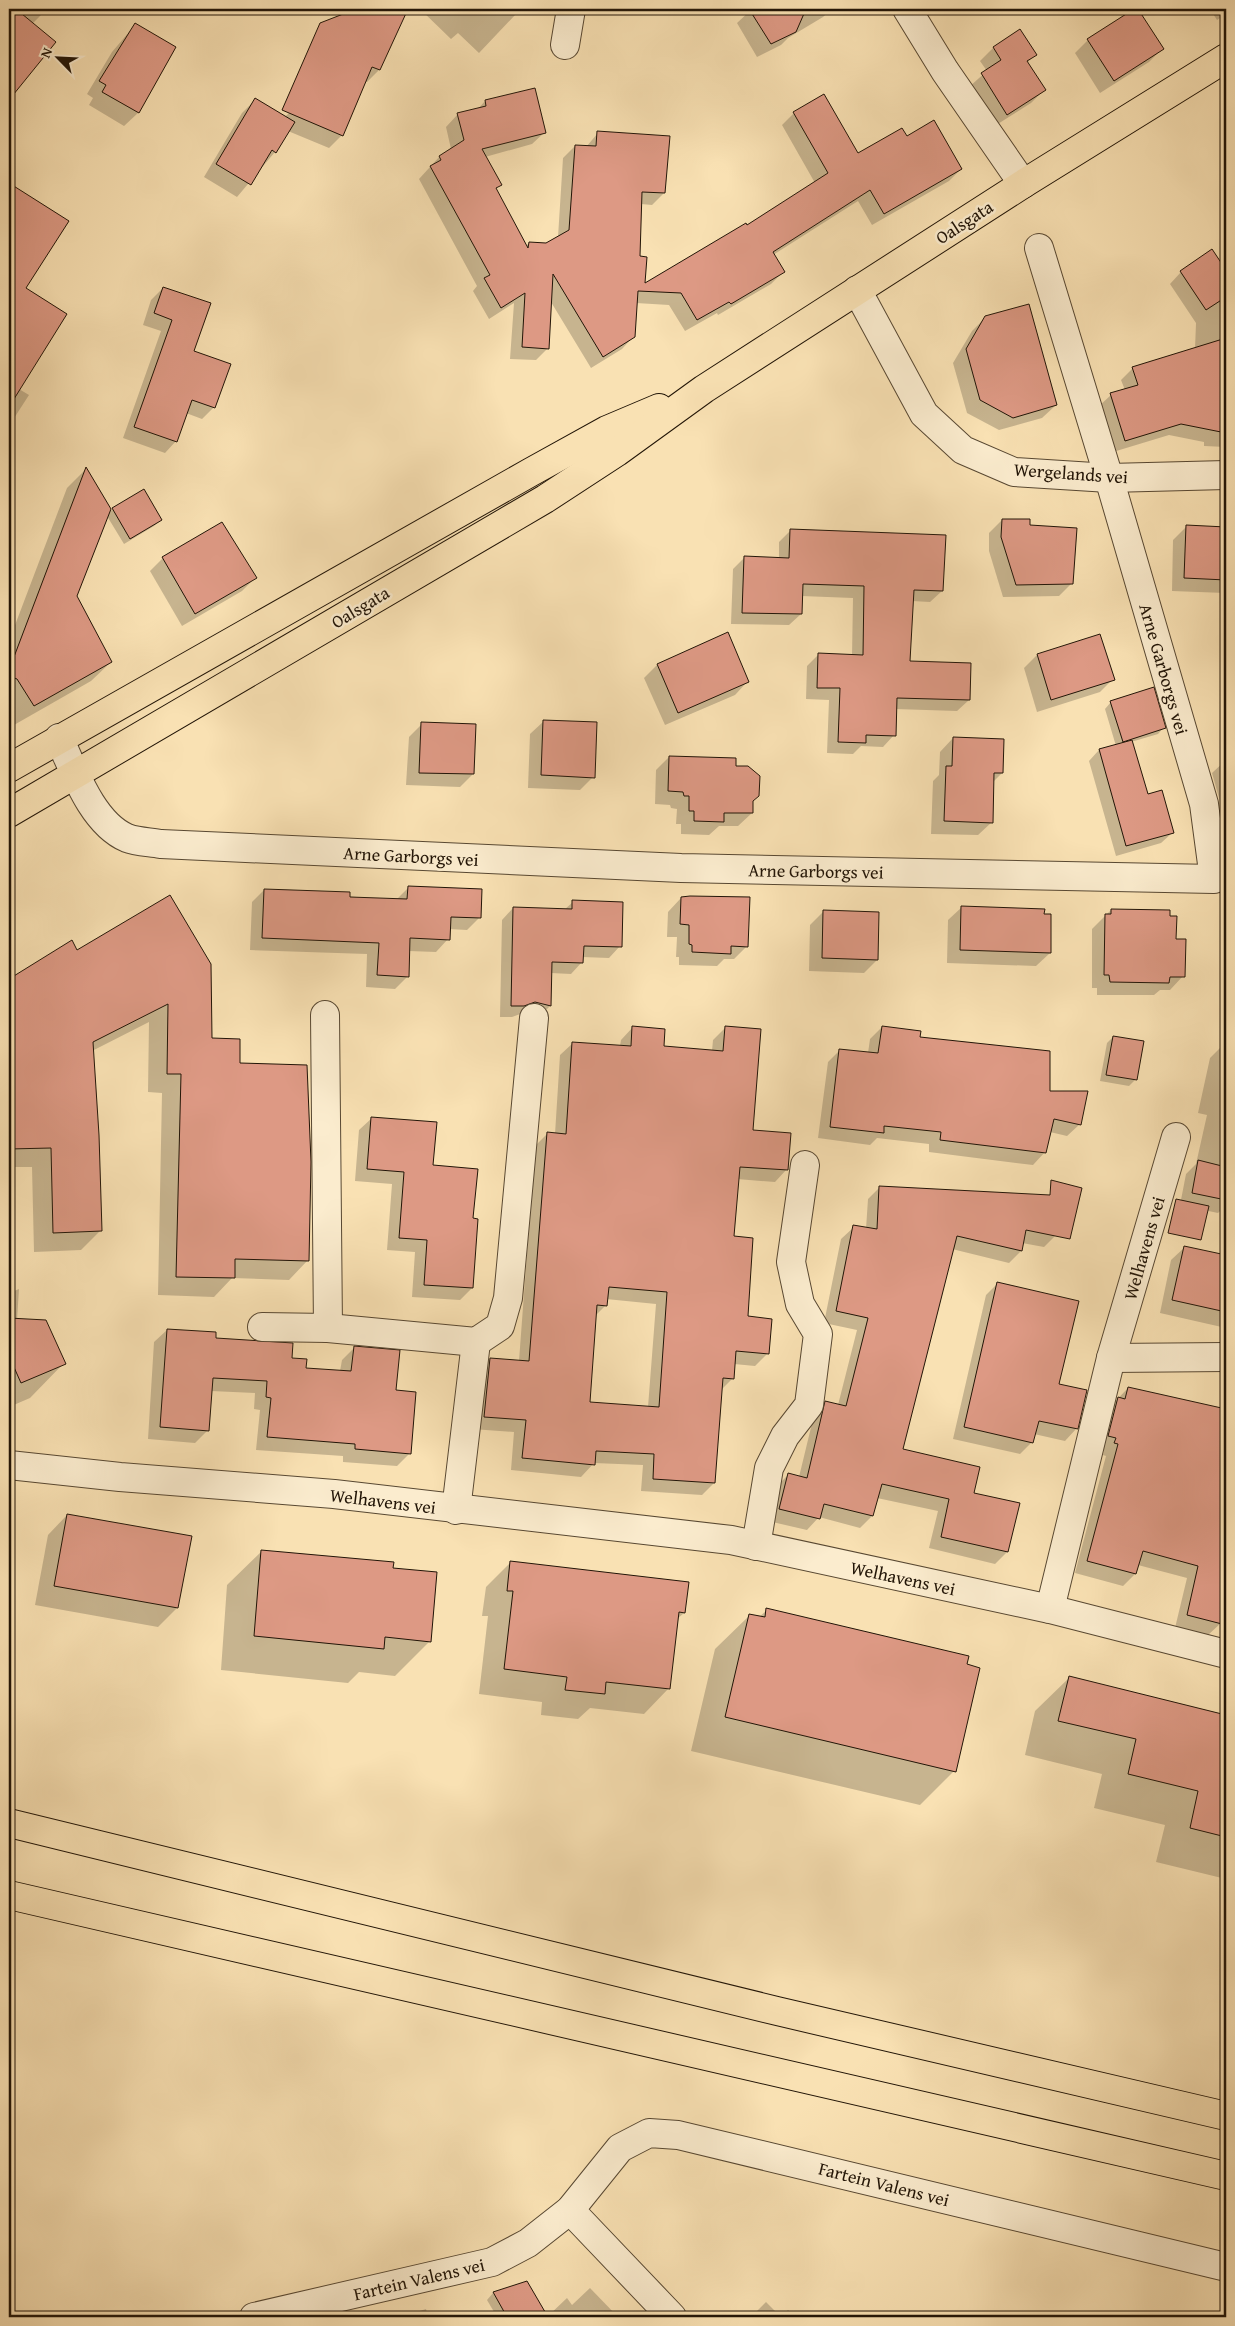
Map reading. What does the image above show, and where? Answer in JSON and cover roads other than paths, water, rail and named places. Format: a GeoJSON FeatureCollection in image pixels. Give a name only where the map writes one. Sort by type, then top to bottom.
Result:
{"type":"FeatureCollection","features":[{"type":"Feature","properties":{"kind":"main road","name":"Oalsgata"},"geometry":{"type":"LineString","coordinates":[[9,813],[545,499],[617,452],[704,389],[1023,184],[1226,58]]}},
{"type":"Feature","properties":{"kind":"main road","name":"Oalsgata"},"geometry":{"type":"LineString","coordinates":[[9,768],[59,738],[607,430],[704,389]]}},
{"type":"Feature","properties":{"kind":"main road"},"geometry":{"type":"LineString","coordinates":[[9,1823],[768,2008],[1226,2116]]}},
{"type":"Feature","properties":{"kind":"main road"},"geometry":{"type":"LineString","coordinates":[[9,1895],[1226,2176]]}},
{"type":"Feature","properties":{"kind":"street"},"geometry":{"type":"LineString","coordinates":[[565,45],[572,9]]}},
{"type":"Feature","properties":{"kind":"street"},"geometry":{"type":"LineString","coordinates":[[907,9],[945,71],[1023,184]]}},
{"type":"Feature","properties":{"kind":"street"},"geometry":{"type":"LineString","coordinates":[[1039,248],[1109,478]]}},
{"type":"Feature","properties":{"kind":"street","name":"Wergelands vei"},"geometry":{"type":"LineString","coordinates":[[857,290],[924,414],[963,450],[1014,472],[1109,478],[1226,475]]}},
{"type":"Feature","properties":{"kind":"street","name":"Arne Garborgs vei"},"geometry":{"type":"LineString","coordinates":[[59,738],[100,818],[127,838],[161,844],[681,868],[1214,879],[1204,804],[1109,478]]}},
{"type":"Feature","properties":{"kind":"street"},"geometry":{"type":"LineString","coordinates":[[325,1015],[328,1328]]}},
{"type":"Feature","properties":{"kind":"street"},"geometry":{"type":"LineString","coordinates":[[262,1328],[328,1328],[476,1342],[500,1326],[508,1298],[534,1018]]}},
{"type":"Feature","properties":{"kind":"street","name":"Welhavens vei"},"geometry":{"type":"LineString","coordinates":[[1050,1609],[1111,1358],[1176,1138]]}},
{"type":"Feature","properties":{"kind":"street"},"geometry":{"type":"LineString","coordinates":[[756,1546],[769,1468],[785,1436],[809,1405],[818,1334],[800,1304],[791,1262],[805,1165]]}},
{"type":"Feature","properties":{"kind":"street"},"geometry":{"type":"LineString","coordinates":[[456,1510],[476,1342]]}},
{"type":"Feature","properties":{"kind":"street"},"geometry":{"type":"LineString","coordinates":[[1111,1358],[1226,1357]]}},
{"type":"Feature","properties":{"kind":"street","name":"Welhavens vei"},"geometry":{"type":"LineString","coordinates":[[9,1465],[120,1477],[334,1494],[456,1510],[731,1540],[1050,1609],[1226,1654]]}},
{"type":"Feature","properties":{"kind":"street","name":"Fartein Valens vei"},"geometry":{"type":"LineString","coordinates":[[254,2317],[492,2262],[528,2243],[570,2210],[620,2148],[650,2133],[678,2135],[1226,2266]]}},
{"type":"Feature","properties":{"kind":"street"},"geometry":{"type":"LineString","coordinates":[[570,2210],[672,2317]]}}]}
